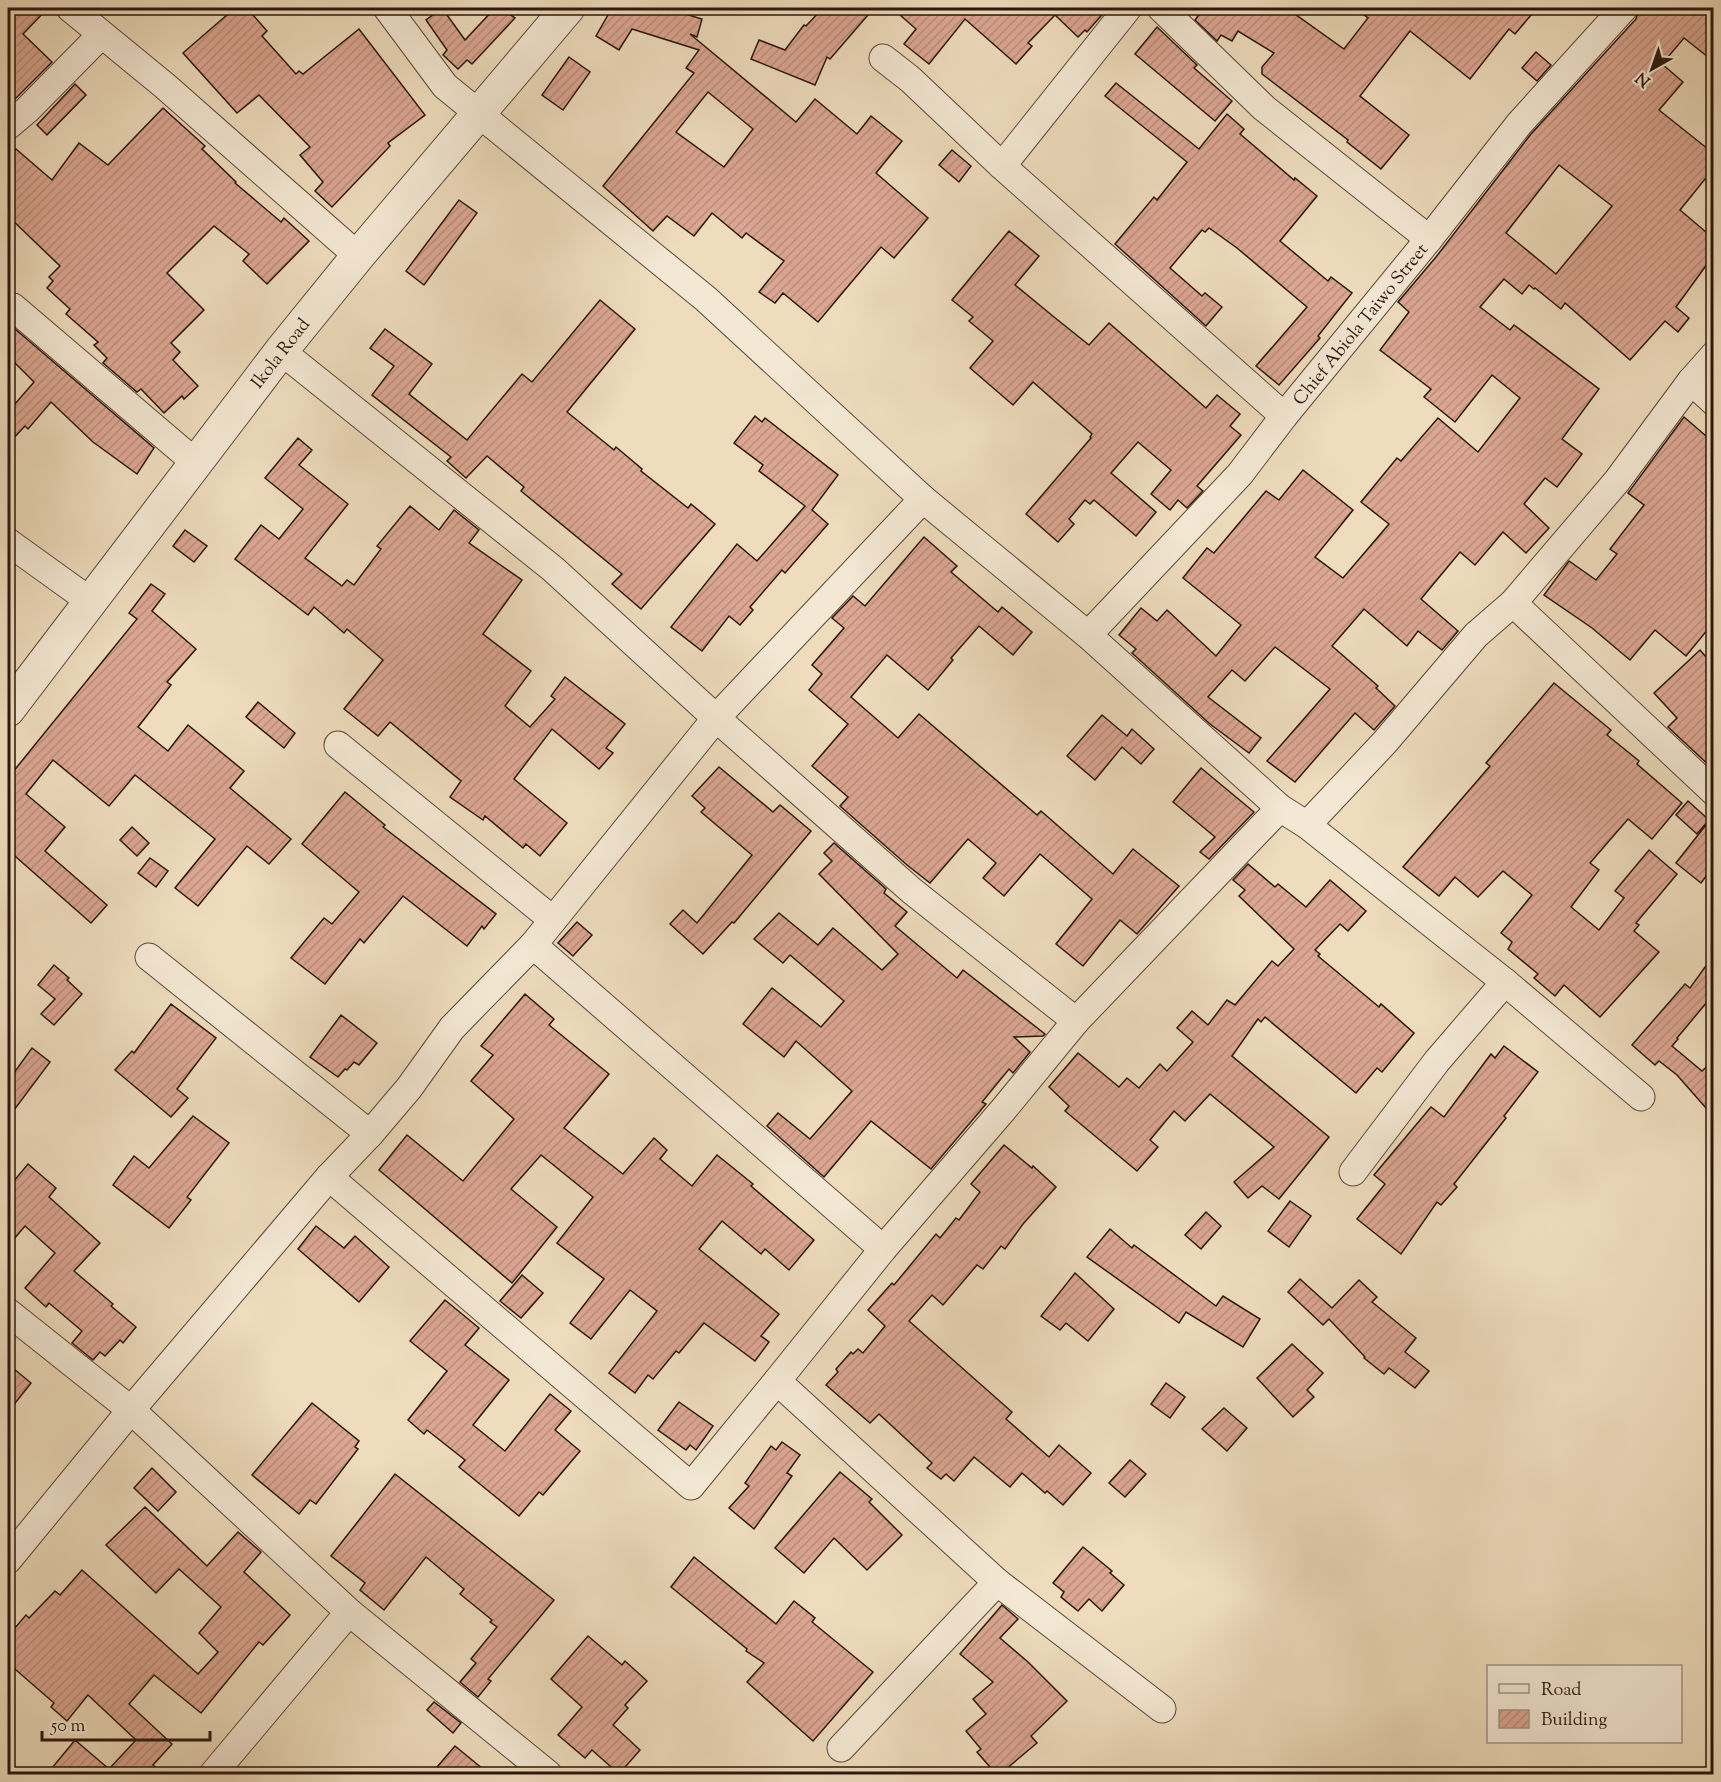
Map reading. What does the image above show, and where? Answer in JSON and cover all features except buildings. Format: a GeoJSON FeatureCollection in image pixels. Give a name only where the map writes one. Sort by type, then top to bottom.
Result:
{"type":"FeatureCollection","features":[{"type":"Feature","properties":{"kind":"street"},"geometry":{"type":"LineString","coordinates":[[70,8],[165,86],[358,256]]}},
{"type":"Feature","properties":{"kind":"street"},"geometry":{"type":"LineString","coordinates":[[387,8],[445,86],[706,299],[923,499],[1088,635],[1280,808],[1307,825],[1505,982],[1641,1097]]}},
{"type":"Feature","properties":{"kind":"street","name":"Ikola Road"},"geometry":{"type":"LineString","coordinates":[[8,710],[281,351],[358,256],[568,8]]}},
{"type":"Feature","properties":{"kind":"street"},"geometry":{"type":"LineString","coordinates":[[1002,166],[1128,8]]}},
{"type":"Feature","properties":{"kind":"street"},"geometry":{"type":"LineString","coordinates":[[1161,8],[1264,108],[1429,239]]}},
{"type":"Feature","properties":{"kind":"street","name":"Chief Abiola Taiwo Street"},"geometry":{"type":"LineString","coordinates":[[1088,635],[1240,474],[1519,124],[1624,8]]}},
{"type":"Feature","properties":{"kind":"street"},"geometry":{"type":"LineString","coordinates":[[8,126],[27,110],[101,35]]}},
{"type":"Feature","properties":{"kind":"street"},"geometry":{"type":"LineString","coordinates":[[883,58],[1284,416]]}},
{"type":"Feature","properties":{"kind":"street"},"geometry":{"type":"LineString","coordinates":[[13,307],[196,463]]}},
{"type":"Feature","properties":{"kind":"street"},"geometry":{"type":"LineString","coordinates":[[281,351],[553,569],[716,718],[912,891],[1076,1021]]}},
{"type":"Feature","properties":{"kind":"street"},"geometry":{"type":"LineString","coordinates":[[1307,825],[1384,742],[1476,635],[1513,603],[1617,481],[1713,355]]}},
{"type":"Feature","properties":{"kind":"street"},"geometry":{"type":"LineString","coordinates":[[1691,381],[1713,402]]}},
{"type":"Feature","properties":{"kind":"street"},"geometry":{"type":"LineString","coordinates":[[8,1560],[131,1410],[329,1177],[409,1088],[452,1028],[533,945],[716,718],[923,499]]}},
{"type":"Feature","properties":{"kind":"street"},"geometry":{"type":"LineString","coordinates":[[8,542],[90,601]]}},
{"type":"Feature","properties":{"kind":"street"},"geometry":{"type":"LineString","coordinates":[[1513,603],[1713,792]]}},
{"type":"Feature","properties":{"kind":"street"},"geometry":{"type":"LineString","coordinates":[[338,745],[553,920]]}},
{"type":"Feature","properties":{"kind":"street"},"geometry":{"type":"LineString","coordinates":[[329,1177],[691,1486],[883,1249],[1076,1021],[1280,808]]}},
{"type":"Feature","properties":{"kind":"street"},"geometry":{"type":"LineString","coordinates":[[533,945],[883,1249]]}},
{"type":"Feature","properties":{"kind":"street"},"geometry":{"type":"LineString","coordinates":[[149,957],[370,1134]]}},
{"type":"Feature","properties":{"kind":"street"},"geometry":{"type":"LineString","coordinates":[[1353,1172],[1437,1061],[1505,982]]}},
{"type":"Feature","properties":{"kind":"street"},"geometry":{"type":"LineString","coordinates":[[8,1312],[131,1410],[349,1612],[548,1774]]}},
{"type":"Feature","properties":{"kind":"street"},"geometry":{"type":"LineString","coordinates":[[777,1381],[997,1582],[1162,1709]]}},
{"type":"Feature","properties":{"kind":"street"},"geometry":{"type":"LineString","coordinates":[[841,1748],[997,1582]]}},
{"type":"Feature","properties":{"kind":"street"},"geometry":{"type":"LineString","coordinates":[[213,1774],[349,1612]]}}]}
